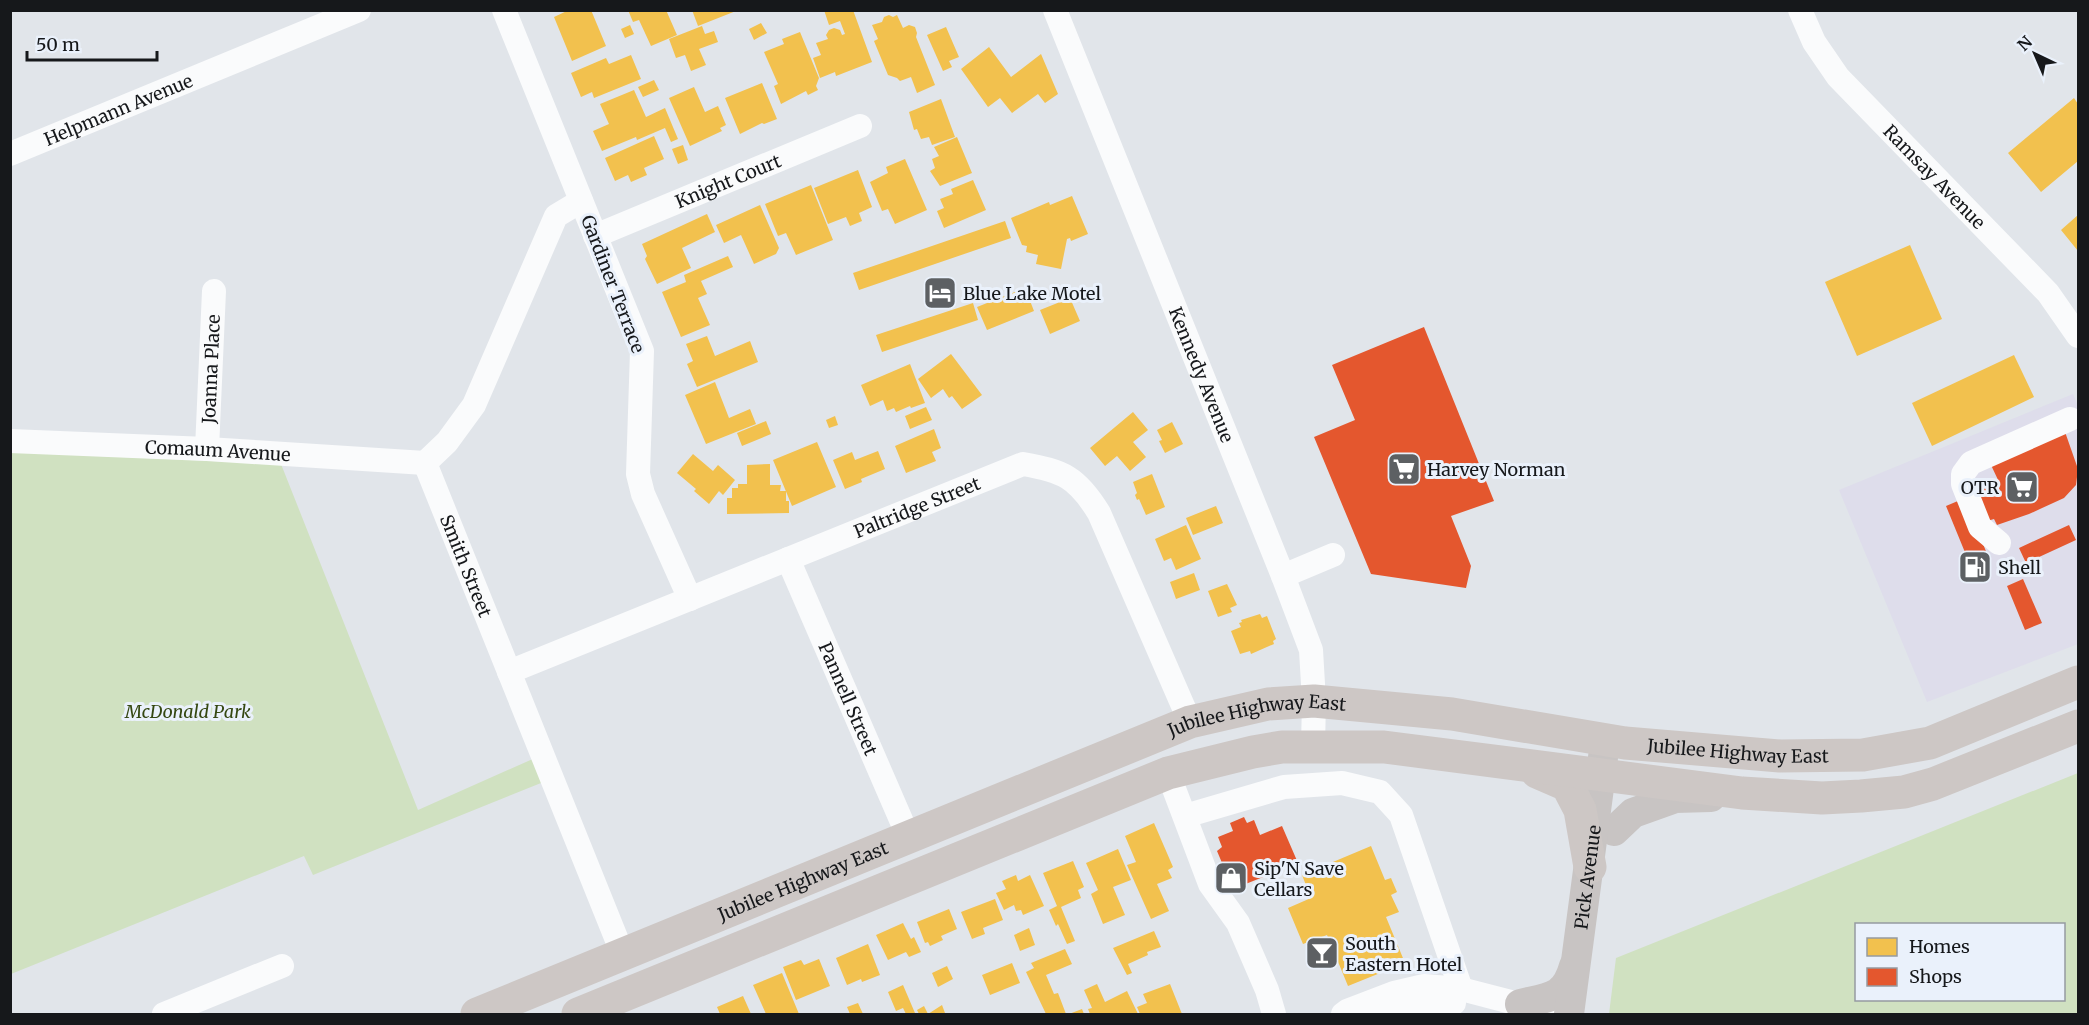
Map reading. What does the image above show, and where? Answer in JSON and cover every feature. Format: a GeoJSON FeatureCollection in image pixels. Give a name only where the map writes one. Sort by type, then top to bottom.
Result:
{"type":"FeatureCollection","features":[{"type":"Feature","properties":{"kind":"highway","name":"Jubilee Highway East"},"geometry":{"type":"LineString","coordinates":[[495,1011],[908,836],[1190,722],[1268,704],[1314,701],[1452,714],[1615,742],[1780,756],[1863,755],[1930,743],[2079,682]]}},
{"type":"Feature","properties":{"kind":"highway","name":"Jubilee Highway East"},"geometry":{"type":"LineString","coordinates":[[578,1014],[1168,773],[1253,752],[1282,747],[1384,747],[1611,777],[1733,791],[1822,798],[1904,792],[1962,773],[2079,726]]}},
{"type":"Feature","properties":{"kind":"highway"},"geometry":{"type":"LineString","coordinates":[[1518,765],[1567,785],[1580,810],[1590,867]]}},
{"type":"Feature","properties":{"kind":"highway"},"geometry":{"type":"LineString","coordinates":[[774,892],[789,928]]}},
{"type":"Feature","properties":{"kind":"main road","name":"Pick Avenue"},"geometry":{"type":"LineString","coordinates":[[1569,1014],[1590,867],[1611,777],[1615,742]]}},
{"type":"Feature","properties":{"kind":"main road","name":"Pick Avenue"},"geometry":{"type":"LineString","coordinates":[[1589,1014],[1614,831],[1611,777]]}},
{"type":"Feature","properties":{"kind":"main road"},"geometry":{"type":"LineString","coordinates":[[1614,831],[1633,813],[1675,798],[1725,796],[1733,791]]}},
{"type":"Feature","properties":{"kind":"main road"},"geometry":{"type":"LineString","coordinates":[[1510,1009],[1561,991],[1570,981],[1576,960]]}},
{"type":"Feature","properties":{"kind":"street","name":"Helpmann Avenue"},"geometry":{"type":"LineString","coordinates":[[10,154],[359,10]]}},
{"type":"Feature","properties":{"kind":"street","name":"Gardiner Terrace"},"geometry":{"type":"LineString","coordinates":[[504,10],[642,351],[638,474],[644,494],[690,599]]}},
{"type":"Feature","properties":{"kind":"street","name":"Kennedy Avenue"},"geometry":{"type":"LineString","coordinates":[[1055,10],[1311,650],[1314,701],[1313,746]]}},
{"type":"Feature","properties":{"kind":"street","name":"Ramsay Avenue"},"geometry":{"type":"LineString","coordinates":[[1800,10],[1814,42],[1838,77],[2049,293],[2078,335]]}},
{"type":"Feature","properties":{"kind":"street","name":"Knight Court"},"geometry":{"type":"LineString","coordinates":[[595,236],[860,126]]}},
{"type":"Feature","properties":{"kind":"street"},"geometry":{"type":"LineString","coordinates":[[425,463],[447,442],[474,405],[556,216],[581,201]]}},
{"type":"Feature","properties":{"kind":"street","name":"Joanna Place"},"geometry":{"type":"LineString","coordinates":[[207,449],[214,291]]}},
{"type":"Feature","properties":{"kind":"street"},"geometry":{"type":"LineString","coordinates":[[1998,543],[1980,527],[1963,484],[1963,474],[1971,463],[2070,419]]}},
{"type":"Feature","properties":{"kind":"street","name":"Comaum Avenue"},"geometry":{"type":"LineString","coordinates":[[10,441],[207,449],[425,463]]}},
{"type":"Feature","properties":{"kind":"street","name":"Smith Street"},"geometry":{"type":"LineString","coordinates":[[425,463],[623,955]]}},
{"type":"Feature","properties":{"kind":"street","name":"Paltridge Street"},"geometry":{"type":"LineString","coordinates":[[509,672],[1023,464],[1067,476],[1086,492],[1099,513],[1190,722]]}},
{"type":"Feature","properties":{"kind":"street"},"geometry":{"type":"LineString","coordinates":[[1283,576],[1333,555]]}},
{"type":"Feature","properties":{"kind":"street","name":"Pannell Street"},"geometry":{"type":"LineString","coordinates":[[788,560],[908,836]]}},
{"type":"Feature","properties":{"kind":"street"},"geometry":{"type":"LineString","coordinates":[[1168,773],[1210,884],[1238,923],[1267,990],[1274,1014]]}},
{"type":"Feature","properties":{"kind":"street"},"geometry":{"type":"LineString","coordinates":[[1185,816],[1284,787],[1342,783],[1380,792],[1401,815],[1461,989]]}},
{"type":"Feature","properties":{"kind":"street"},"geometry":{"type":"LineString","coordinates":[[164,1014],[282,966]]}},
{"type":"Feature","properties":{"kind":"street"},"geometry":{"type":"LineString","coordinates":[[1343,1014],[1412,988],[1443,986],[1461,989],[1510,1009]]}},
{"type":"Feature","properties":{"kind":"street"},"geometry":{"type":"LineString","coordinates":[[1387,1014],[1412,1005],[1443,1001],[1557,1014]]}},
{"type":"Feature","properties":{"kind":"shaded area","name":"Shell"},"geometry":{"type":"Polygon","coordinates":[[[2073,394],[2078,406],[2078,644],[1927,702],[1839,490],[2073,394]]]}},
{"type":"Feature","properties":{"kind":"green space","name":"McDonald Park"},"geometry":{"type":"Polygon","coordinates":[[[11,452],[281,464],[418,810],[535,758],[546,781],[313,875],[304,856],[11,974],[11,452]]]}},
{"type":"Feature","properties":{"kind":"green space"},"geometry":{"type":"Polygon","coordinates":[[[2078,773],[2078,1014],[1609,1014],[1616,958],[2078,773]]]}},
{"type":"Feature","properties":{"kind":"building: Homes"},"geometry":{"type":"Polygon","coordinates":[[[569,10],[591,10],[606,46],[572,61],[554,17],[569,10]]]}},
{"type":"Feature","properties":{"kind":"building: Homes"},"geometry":{"type":"Polygon","coordinates":[[[628,10],[666,10],[677,35],[651,46],[639,20],[633,22],[628,10]]]}},
{"type":"Feature","properties":{"kind":"building: Homes"},"geometry":{"type":"Polygon","coordinates":[[[692,10],[736,10],[736,11],[698,26],[692,10]]]}},
{"type":"Feature","properties":{"kind":"building: Homes"},"geometry":{"type":"Polygon","coordinates":[[[824,10],[853,10],[872,62],[836,76],[835,72],[820,78],[813,58],[821,55],[816,43],[828,39],[826,35],[834,28],[840,30],[842,35],[845,34],[840,21],[829,25],[824,10]]]}},
{"type":"Feature","properties":{"kind":"building: Homes"},"geometry":{"type":"Polygon","coordinates":[[[889,15],[893,17],[897,15],[903,28],[909,25],[915,27],[916,37],[935,85],[917,93],[911,77],[900,81],[888,75],[874,41],[878,39],[872,25],[882,22],[884,17],[889,15]]]}},
{"type":"Feature","properties":{"kind":"building: Homes"},"geometry":{"type":"Polygon","coordinates":[[[761,23],[767,33],[754,40],[749,29],[761,23]]]}},
{"type":"Feature","properties":{"kind":"building: Homes"},"geometry":{"type":"Polygon","coordinates":[[[630,25],[634,34],[625,38],[621,29],[630,25]]]}},
{"type":"Feature","properties":{"kind":"building: Homes"},"geometry":{"type":"Polygon","coordinates":[[[702,26],[705,34],[714,31],[718,42],[699,49],[706,65],[691,71],[685,55],[676,58],[669,39],[702,26]]]}},
{"type":"Feature","properties":{"kind":"building: Homes"},"geometry":{"type":"Polygon","coordinates":[[[946,27],[959,57],[949,61],[952,67],[943,71],[927,35],[946,27]]]}},
{"type":"Feature","properties":{"kind":"building: Homes"},"geometry":{"type":"Polygon","coordinates":[[[800,32],[819,78],[816,86],[818,90],[808,95],[806,91],[781,104],[774,86],[778,84],[764,52],[784,44],[782,39],[800,32]]]}},
{"type":"Feature","properties":{"kind":"building: Homes"},"geometry":{"type":"Polygon","coordinates":[[[989,47],[1011,77],[1041,54],[1058,94],[1045,103],[1038,94],[1012,113],[1000,98],[988,107],[961,69],[989,47]]]}},
{"type":"Feature","properties":{"kind":"building: Homes"},"geometry":{"type":"Polygon","coordinates":[[[631,55],[641,79],[594,98],[592,92],[581,97],[571,73],[606,58],[609,64],[631,55]]]}},
{"type":"Feature","properties":{"kind":"building: Homes"},"geometry":{"type":"Polygon","coordinates":[[[654,80],[659,90],[643,97],[638,87],[654,80]]]}},
{"type":"Feature","properties":{"kind":"building: Homes"},"geometry":{"type":"Polygon","coordinates":[[[762,83],[777,119],[762,123],[740,134],[725,98],[762,83]]]}},
{"type":"Feature","properties":{"kind":"building: Homes"},"geometry":{"type":"Polygon","coordinates":[[[694,87],[705,112],[718,106],[726,125],[720,128],[722,131],[690,146],[669,98],[694,87]]]}},
{"type":"Feature","properties":{"kind":"building: Homes"},"geometry":{"type":"Polygon","coordinates":[[[634,90],[646,117],[665,108],[678,139],[671,142],[665,128],[602,151],[593,131],[609,124],[600,104],[634,90]]]}},
{"type":"Feature","properties":{"kind":"building: Homes"},"geometry":{"type":"Polygon","coordinates":[[[2074,98],[2078,104],[2078,161],[2041,192],[2008,153],[2074,98]]]}},
{"type":"Feature","properties":{"kind":"building: Homes"},"geometry":{"type":"Polygon","coordinates":[[[941,99],[955,137],[932,145],[929,137],[921,139],[917,129],[914,130],[909,112],[941,99]]]}},
{"type":"Feature","properties":{"kind":"building: Homes"},"geometry":{"type":"Polygon","coordinates":[[[654,136],[664,159],[644,168],[647,175],[631,182],[628,175],[615,181],[605,158],[654,136]]]}},
{"type":"Feature","properties":{"kind":"building: Homes"},"geometry":{"type":"Polygon","coordinates":[[[957,137],[972,173],[940,186],[930,171],[935,168],[932,159],[939,156],[934,147],[957,137]]]}},
{"type":"Feature","properties":{"kind":"building: Homes"},"geometry":{"type":"Polygon","coordinates":[[[683,145],[688,160],[678,164],[672,149],[683,145]]]}},
{"type":"Feature","properties":{"kind":"building: Homes"},"geometry":{"type":"Polygon","coordinates":[[[905,159],[927,210],[895,224],[888,209],[882,211],[870,182],[888,173],[886,167],[905,159]]]}},
{"type":"Feature","properties":{"kind":"building: Homes"},"geometry":{"type":"Polygon","coordinates":[[[858,170],[872,207],[859,213],[862,221],[850,226],[846,217],[828,224],[814,188],[858,170]]]}},
{"type":"Feature","properties":{"kind":"building: Homes"},"geometry":{"type":"Polygon","coordinates":[[[973,180],[986,210],[944,228],[937,211],[944,208],[940,199],[953,194],[951,189],[973,180]]]}},
{"type":"Feature","properties":{"kind":"building: Homes"},"geometry":{"type":"Polygon","coordinates":[[[811,185],[833,240],[796,255],[786,233],[778,236],[765,204],[811,185]]]}},
{"type":"Feature","properties":{"kind":"building: Homes"},"geometry":{"type":"Polygon","coordinates":[[[1072,196],[1088,234],[1071,241],[1070,238],[1067,239],[1061,269],[1036,264],[1038,255],[1026,252],[1027,246],[1022,245],[1011,218],[1049,202],[1050,205],[1072,196]]]}},
{"type":"Feature","properties":{"kind":"building: Homes"},"geometry":{"type":"Polygon","coordinates":[[[760,205],[779,248],[776,254],[754,264],[741,235],[724,243],[716,225],[760,205]]]}},
{"type":"Feature","properties":{"kind":"building: Homes"},"geometry":{"type":"Polygon","coordinates":[[[707,214],[715,232],[682,248],[691,268],[657,284],[645,259],[647,256],[642,244],[707,214]]]}},
{"type":"Feature","properties":{"kind":"building: Homes"},"geometry":{"type":"Polygon","coordinates":[[[2078,215],[2078,251],[2061,230],[2078,215]]]}},
{"type":"Feature","properties":{"kind":"building: Homes"},"geometry":{"type":"Polygon","coordinates":[[[1005,221],[1011,238],[859,290],[853,273],[1005,221]]]}},
{"type":"Feature","properties":{"kind":"building: Homes"},"geometry":{"type":"Polygon","coordinates":[[[1910,245],[1942,319],[1857,356],[1825,282],[1910,245]]]}},
{"type":"Feature","properties":{"kind":"building: Homes"},"geometry":{"type":"Polygon","coordinates":[[[728,256],[733,267],[701,281],[707,294],[698,298],[710,325],[681,337],[662,292],[686,282],[684,275],[728,256]]]}},
{"type":"Feature","properties":{"kind":"building: Homes"},"geometry":{"type":"Polygon","coordinates":[[[1025,288],[1034,311],[987,330],[977,307],[1025,288]]]}},
{"type":"Feature","properties":{"kind":"building: Homes"},"geometry":{"type":"Polygon","coordinates":[[[1070,298],[1080,321],[1050,334],[1040,310],[1070,298]]]}},
{"type":"Feature","properties":{"kind":"building: Homes"},"geometry":{"type":"Polygon","coordinates":[[[973,303],[978,320],[882,352],[876,335],[973,303]]]}},
{"type":"Feature","properties":{"kind":"building: Homes"},"geometry":{"type":"Polygon","coordinates":[[[707,336],[715,356],[750,341],[758,362],[697,387],[687,364],[693,361],[686,344],[707,336]]]}},
{"type":"Feature","properties":{"kind":"building: Homes"},"geometry":{"type":"Polygon","coordinates":[[[951,354],[982,395],[962,409],[952,396],[949,398],[943,389],[931,398],[918,379],[951,354]]]}},
{"type":"Feature","properties":{"kind":"building: Homes"},"geometry":{"type":"Polygon","coordinates":[[[2014,355],[2034,397],[1932,446],[1912,403],[2014,355]]]}},
{"type":"Feature","properties":{"kind":"building: Homes"},"geometry":{"type":"Polygon","coordinates":[[[910,364],[925,403],[896,412],[894,408],[887,411],[883,400],[870,406],[861,385],[910,364]]]}},
{"type":"Feature","properties":{"kind":"building: Homes"},"geometry":{"type":"Polygon","coordinates":[[[715,382],[729,418],[750,409],[756,424],[706,444],[685,395],[715,382]]]}},
{"type":"Feature","properties":{"kind":"building: Homes"},"geometry":{"type":"Polygon","coordinates":[[[926,407],[932,420],[910,429],[905,416],[926,407]]]}},
{"type":"Feature","properties":{"kind":"building: Homes"},"geometry":{"type":"Polygon","coordinates":[[[1133,412],[1148,430],[1133,442],[1146,457],[1130,471],[1117,456],[1105,466],[1090,448],[1133,412]]]}},
{"type":"Feature","properties":{"kind":"building: Homes"},"geometry":{"type":"Polygon","coordinates":[[[835,416],[838,425],[829,428],[826,420],[835,416]]]}},
{"type":"Feature","properties":{"kind":"building: Homes"},"geometry":{"type":"Polygon","coordinates":[[[766,421],[771,434],[742,446],[737,433],[766,421]]]}},
{"type":"Feature","properties":{"kind":"building: Homes"},"geometry":{"type":"Polygon","coordinates":[[[1172,422],[1183,444],[1165,453],[1157,430],[1172,422]]]}},
{"type":"Feature","properties":{"kind":"building: Homes"},"geometry":{"type":"Polygon","coordinates":[[[934,429],[941,448],[932,452],[936,461],[906,473],[895,446],[934,429]]]}},
{"type":"Feature","properties":{"kind":"building: Homes"},"geometry":{"type":"Polygon","coordinates":[[[817,442],[836,487],[792,506],[773,460],[817,442]]]}},
{"type":"Feature","properties":{"kind":"building: Homes"},"geometry":{"type":"Polygon","coordinates":[[[878,451],[885,469],[845,489],[833,460],[852,452],[855,460],[878,451]]]}},
{"type":"Feature","properties":{"kind":"building: Homes"},"geometry":{"type":"Polygon","coordinates":[[[693,454],[713,471],[718,465],[735,480],[723,495],[719,491],[709,504],[677,473],[693,454]]]}},
{"type":"Feature","properties":{"kind":"building: Homes"},"geometry":{"type":"Polygon","coordinates":[[[770,464],[770,485],[781,485],[780,491],[786,491],[789,513],[727,514],[727,498],[732,498],[732,488],[738,488],[738,484],[747,484],[747,465],[770,464]]]}},
{"type":"Feature","properties":{"kind":"building: Homes"},"geometry":{"type":"Polygon","coordinates":[[[1152,474],[1165,507],[1146,515],[1135,495],[1137,493],[1133,482],[1152,474]]]}},
{"type":"Feature","properties":{"kind":"building: Homes"},"geometry":{"type":"Polygon","coordinates":[[[1216,506],[1223,523],[1193,535],[1186,518],[1216,506]]]}},
{"type":"Feature","properties":{"kind":"building: Homes"},"geometry":{"type":"Polygon","coordinates":[[[1186,525],[1201,559],[1176,570],[1171,558],[1164,561],[1155,539],[1186,525]]]}},
{"type":"Feature","properties":{"kind":"building: Homes"},"geometry":{"type":"Polygon","coordinates":[[[1194,573],[1200,590],[1176,599],[1170,582],[1194,573]]]}},
{"type":"Feature","properties":{"kind":"building: Homes"},"geometry":{"type":"Polygon","coordinates":[[[1227,584],[1237,605],[1230,608],[1232,612],[1218,617],[1208,591],[1227,584]]]}},
{"type":"Feature","properties":{"kind":"building: Homes"},"geometry":{"type":"Polygon","coordinates":[[[1260,614],[1262,618],[1267,616],[1276,639],[1273,641],[1274,644],[1251,654],[1250,651],[1240,654],[1231,631],[1241,627],[1239,623],[1242,622],[1241,620],[1260,614]]]}},
{"type":"Feature","properties":{"kind":"building: Homes"},"geometry":{"type":"Polygon","coordinates":[[[1154,823],[1173,867],[1168,870],[1172,878],[1157,884],[1169,911],[1151,919],[1127,865],[1136,862],[1125,836],[1154,823]]]}},
{"type":"Feature","properties":{"kind":"building: Homes"},"geometry":{"type":"Polygon","coordinates":[[[1371,846],[1385,880],[1391,878],[1397,892],[1391,895],[1399,912],[1386,917],[1405,963],[1348,986],[1327,935],[1303,944],[1288,908],[1311,898],[1302,875],[1371,846]]]}},
{"type":"Feature","properties":{"kind":"building: Homes"},"geometry":{"type":"Polygon","coordinates":[[[1118,849],[1131,880],[1113,887],[1125,915],[1103,924],[1091,894],[1098,890],[1086,863],[1118,849]]]}},
{"type":"Feature","properties":{"kind":"building: Homes"},"geometry":{"type":"Polygon","coordinates":[[[1073,861],[1084,887],[1078,890],[1081,898],[1061,907],[1075,941],[1067,944],[1049,910],[1057,906],[1043,873],[1073,861]]]}},
{"type":"Feature","properties":{"kind":"building: Homes"},"geometry":{"type":"Polygon","coordinates":[[[1016,875],[1018,881],[1030,875],[1044,906],[1023,915],[1021,910],[1016,911],[1014,905],[1004,910],[996,893],[1006,889],[1002,881],[1016,875]]]}},
{"type":"Feature","properties":{"kind":"building: Homes"},"geometry":{"type":"Polygon","coordinates":[[[995,899],[1003,920],[983,928],[985,934],[972,939],[961,912],[995,899]]]}},
{"type":"Feature","properties":{"kind":"building: Homes"},"geometry":{"type":"Polygon","coordinates":[[[949,909],[957,929],[941,936],[943,940],[930,946],[928,942],[925,943],[917,922],[949,909]]]}},
{"type":"Feature","properties":{"kind":"building: Homes"},"geometry":{"type":"Polygon","coordinates":[[[903,923],[911,939],[914,937],[921,952],[909,957],[906,952],[888,960],[876,935],[903,923]]]}},
{"type":"Feature","properties":{"kind":"building: Homes"},"geometry":{"type":"Polygon","coordinates":[[[1029,928],[1035,945],[1020,951],[1014,935],[1029,928]]]}},
{"type":"Feature","properties":{"kind":"building: Homes"},"geometry":{"type":"Polygon","coordinates":[[[1154,931],[1161,947],[1147,952],[1148,955],[1128,964],[1132,973],[1127,975],[1113,948],[1154,931]]]}},
{"type":"Feature","properties":{"kind":"building: Homes"},"geometry":{"type":"Polygon","coordinates":[[[868,944],[880,975],[847,985],[836,958],[868,944]]]}},
{"type":"Feature","properties":{"kind":"building: Homes"},"geometry":{"type":"Polygon","coordinates":[[[1065,949],[1072,964],[1046,975],[1054,994],[1058,993],[1066,1014],[1046,1014],[1026,972],[1034,968],[1031,963],[1065,949]]]}},
{"type":"Feature","properties":{"kind":"building: Homes"},"geometry":{"type":"Polygon","coordinates":[[[819,959],[830,986],[796,1000],[783,967],[801,960],[804,965],[819,959]]]}},
{"type":"Feature","properties":{"kind":"building: Homes"},"geometry":{"type":"Polygon","coordinates":[[[1012,963],[1020,983],[990,995],[982,975],[1012,963]]]}},
{"type":"Feature","properties":{"kind":"building: Homes"},"geometry":{"type":"Polygon","coordinates":[[[947,966],[953,979],[938,987],[932,973],[947,966]]]}},
{"type":"Feature","properties":{"kind":"building: Homes"},"geometry":{"type":"Polygon","coordinates":[[[782,973],[799,1014],[766,1014],[753,985],[782,973]]]}},
{"type":"Feature","properties":{"kind":"building: Homes"},"geometry":{"type":"Polygon","coordinates":[[[1097,984],[1105,1002],[1127,991],[1138,1014],[1090,1014],[1088,1009],[1092,1008],[1084,990],[1097,984]]]}},
{"type":"Feature","properties":{"kind":"building: Homes"},"geometry":{"type":"Polygon","coordinates":[[[1170,984],[1182,1014],[1140,1014],[1137,1007],[1147,1003],[1143,994],[1170,984]]]}},
{"type":"Feature","properties":{"kind":"building: Homes"},"geometry":{"type":"Polygon","coordinates":[[[903,985],[915,1013],[906,1014],[903,1008],[896,1011],[888,992],[903,985]]]}},
{"type":"Feature","properties":{"kind":"building: Homes"},"geometry":{"type":"Polygon","coordinates":[[[743,996],[751,1014],[720,1014],[717,1007],[743,996]]]}},
{"type":"Feature","properties":{"kind":"building: Homes"},"geometry":{"type":"Polygon","coordinates":[[[858,1003],[863,1014],[850,1014],[847,1007],[858,1003]]]}},
{"type":"Feature","properties":{"kind":"building: Homes"},"geometry":{"type":"Polygon","coordinates":[[[942,1005],[945,1013],[942,1014],[928,1014],[942,1005]]]}},
{"type":"Feature","properties":{"kind":"building: Homes"},"geometry":{"type":"Polygon","coordinates":[[[924,1006],[928,1014],[919,1014],[917,1010],[924,1006]]]}},
{"type":"Feature","properties":{"kind":"building: Homes"},"geometry":{"type":"Polygon","coordinates":[[[1082,1009],[1084,1014],[1069,1014],[1082,1009]]]}},
{"type":"Feature","properties":{"kind":"building: Shops","name":"Harvey Norman"},"geometry":{"type":"Polygon","coordinates":[[[1424,327],[1494,501],[1451,516],[1471,566],[1466,588],[1371,574],[1314,437],[1355,420],[1332,365],[1424,327]]]}},
{"type":"Feature","properties":{"kind":"building: Shops","name":"OTR"},"geometry":{"type":"Polygon","coordinates":[[[2064,429],[2078,469],[2076,485],[2064,498],[2029,514],[1997,525],[1994,519],[1987,521],[1975,492],[1999,482],[1991,465],[2064,429]]]}},
{"type":"Feature","properties":{"kind":"building: Shops"},"geometry":{"type":"Polygon","coordinates":[[[1965,498],[1989,559],[1971,567],[1946,506],[1965,498]]]}},
{"type":"Feature","properties":{"kind":"building: Shops"},"geometry":{"type":"Polygon","coordinates":[[[2069,525],[2076,540],[2026,563],[2019,548],[2069,525]]]}},
{"type":"Feature","properties":{"kind":"building: Shops"},"geometry":{"type":"Polygon","coordinates":[[[2023,579],[2042,623],[2025,630],[2007,586],[2023,579]]]}},
{"type":"Feature","properties":{"kind":"building: Shops"},"geometry":{"type":"Polygon","coordinates":[[[1244,817],[1247,823],[1254,820],[1260,835],[1282,826],[1298,863],[1233,889],[1217,851],[1222,847],[1218,837],[1233,831],[1230,823],[1244,817]]]}},
{"type":"Feature","properties":{"kind":"place","name":"Blue Lake Motel"},"geometry":{"type":"Point","coordinates":[940,293]}},
{"type":"Feature","properties":{"kind":"place","name":"Harvey Norman"},"geometry":{"type":"Point","coordinates":[1404,469]}},
{"type":"Feature","properties":{"kind":"place","name":"OTR"},"geometry":{"type":"Point","coordinates":[2022,487]}},
{"type":"Feature","properties":{"kind":"place","name":"Shell"},"geometry":{"type":"Point","coordinates":[1975,567]}},
{"type":"Feature","properties":{"kind":"place","name":"Sip'N Save Cellars"},"geometry":{"type":"Point","coordinates":[1231,878]}},
{"type":"Feature","properties":{"kind":"place","name":"South Eastern Hotel"},"geometry":{"type":"Point","coordinates":[1322,953]}}]}
